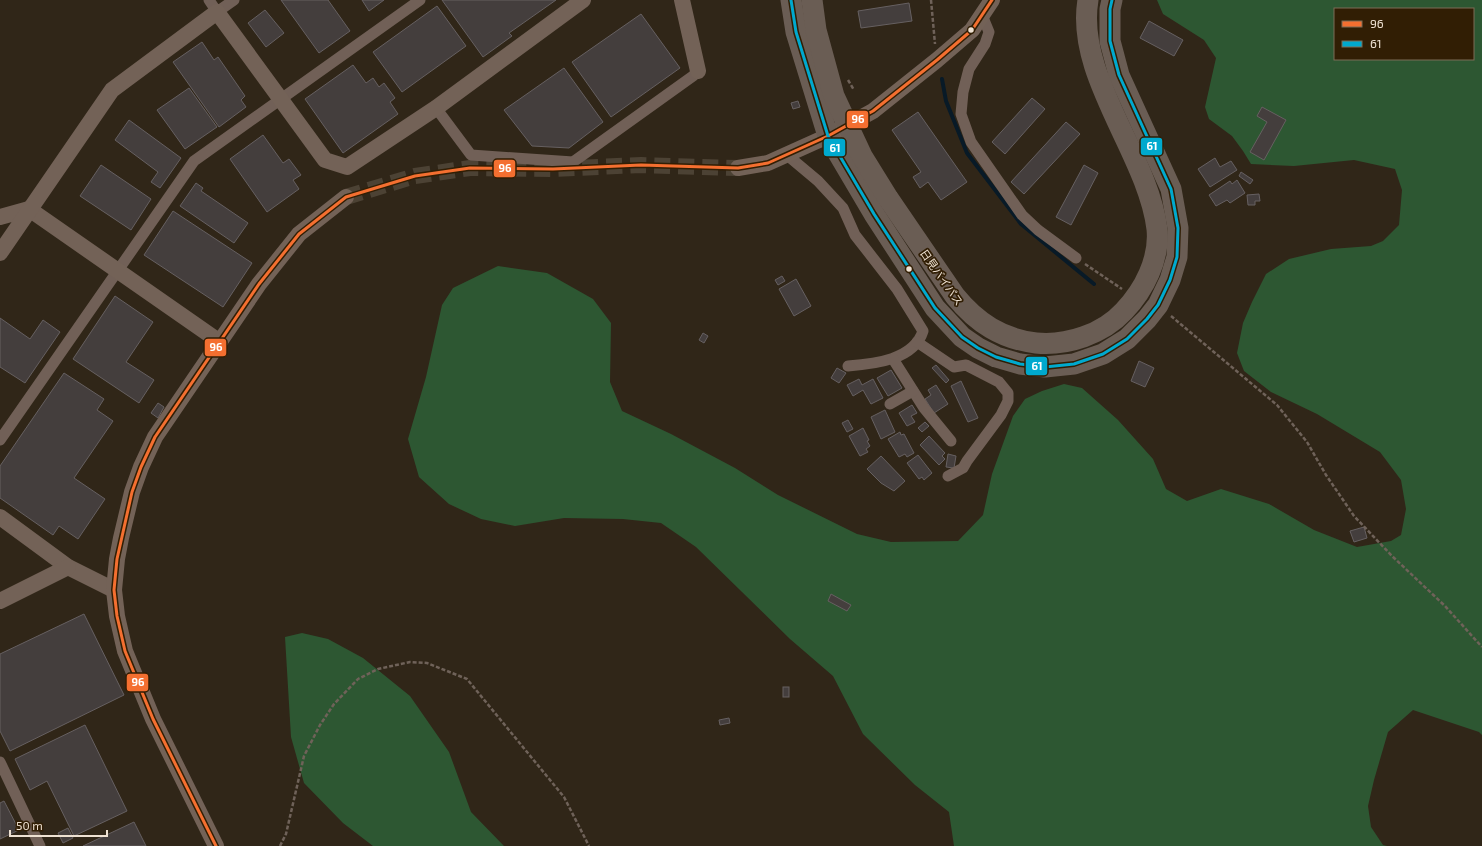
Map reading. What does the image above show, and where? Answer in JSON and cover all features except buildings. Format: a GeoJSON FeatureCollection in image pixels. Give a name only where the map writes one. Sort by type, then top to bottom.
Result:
{"type":"FeatureCollection","features":[{"type":"Feature","properties":{"kind":"highway","name":"日見バイパス"},"geometry":{"type":"LineString","coordinates":[[792,0],[796,32],[828,136],[874,214],[935,308],[962,337],[978,348],[996,357],[1020,364],[1044,366],[1074,364],[1103,354],[1127,339],[1158,306],[1170,280],[1177,257],[1178,228],[1171,189],[1119,74],[1110,41],[1110,9],[1112,0]]}},
{"type":"Feature","properties":{"kind":"highway","name":"日見バイパス"},"geometry":{"type":"LineString","coordinates":[[812,0],[816,30],[834,96],[862,156],[888,198],[964,307],[976,318],[1002,335],[1021,341],[1044,344],[1058,343],[1097,332],[1117,319],[1134,300],[1142,287],[1156,252],[1157,230],[1148,193],[1099,77],[1090,49],[1086,22],[1088,0]]}},
{"type":"Feature","properties":{"kind":"street"},"geometry":{"type":"LineString","coordinates":[[0,253],[112,90],[213,6],[234,0]]}},
{"type":"Feature","properties":{"kind":"street"},"geometry":{"type":"LineString","coordinates":[[0,440],[194,161],[420,0]]}},
{"type":"Feature","properties":{"kind":"street"},"geometry":{"type":"LineString","coordinates":[[213,6],[325,160],[348,167],[436,108],[582,0]]}},
{"type":"Feature","properties":{"kind":"street"},"geometry":{"type":"LineString","coordinates":[[436,108],[470,155],[573,162],[698,71],[682,0]]}},
{"type":"Feature","properties":{"kind":"street"},"geometry":{"type":"LineString","coordinates":[[738,168],[768,163],[787,155],[828,136],[847,124],[873,111],[972,30],[992,0]]}},
{"type":"Feature","properties":{"kind":"street"},"geometry":{"type":"LineString","coordinates":[[982,14],[989,32],[985,44],[969,69],[962,92],[961,114],[971,142],[1022,216],[1038,230],[1076,258]]}},
{"type":"Feature","properties":{"kind":"street"},"geometry":{"type":"LineString","coordinates":[[787,155],[818,181],[843,208],[855,235],[897,290],[922,331],[920,339],[909,350],[893,359],[868,365],[848,366]]}},
{"type":"Feature","properties":{"kind":"street"},"geometry":{"type":"LineString","coordinates":[[216,846],[153,719],[125,651],[117,616],[114,590],[121,538],[132,492],[155,437],[259,284],[299,234],[346,197]]}},
{"type":"Feature","properties":{"kind":"street"},"geometry":{"type":"LineString","coordinates":[[0,217],[29,210],[220,342]]}},
{"type":"Feature","properties":{"kind":"street"},"geometry":{"type":"LineString","coordinates":[[917,342],[954,367],[966,365],[999,382],[1008,393],[1008,401],[1001,415],[963,468],[948,476]]}},
{"type":"Feature","properties":{"kind":"street"},"geometry":{"type":"LineString","coordinates":[[893,359],[924,408],[951,441]]}},
{"type":"Feature","properties":{"kind":"street"},"geometry":{"type":"LineString","coordinates":[[890,404],[913,391]]}},
{"type":"Feature","properties":{"kind":"street"},"geometry":{"type":"LineString","coordinates":[[0,517],[68,567],[114,590]]}},
{"type":"Feature","properties":{"kind":"street"},"geometry":{"type":"LineString","coordinates":[[0,601],[68,567]]}},
{"type":"Feature","properties":{"kind":"street"},"geometry":{"type":"LineString","coordinates":[[0,762],[40,846]]}},
{"type":"Feature","properties":{"kind":"path"},"geometry":{"type":"LineString","coordinates":[[931,0],[937,60]]}},
{"type":"Feature","properties":{"kind":"path"},"geometry":{"type":"LineString","coordinates":[[1076,258],[1124,290]]}},
{"type":"Feature","properties":{"kind":"path"},"geometry":{"type":"LineString","coordinates":[[1158,306],[1277,405],[1307,442],[1326,475],[1354,516],[1392,556],[1445,606],[1482,647]]}},
{"type":"Feature","properties":{"kind":"path"},"geometry":{"type":"LineString","coordinates":[[280,846],[286,834],[304,756],[320,725],[334,704],[358,678],[378,669],[410,662],[427,663],[467,679],[564,797],[589,846]]}},
{"type":"Feature","properties":{"kind":"green space"},"geometry":{"type":"Polygon","coordinates":[[[1157,0],[1482,0],[1482,735],[1479,732],[1413,710],[1388,732],[1368,806],[1371,827],[1383,845],[1387,846],[954,846],[949,812],[915,785],[863,734],[833,676],[790,639],[696,547],[661,523],[623,519],[564,518],[515,526],[481,519],[449,504],[419,477],[408,439],[426,377],[442,305],[453,288],[498,266],[547,273],[593,299],[611,323],[610,382],[622,411],[671,434],[735,468],[778,495],[857,534],[891,542],[958,541],[983,515],[992,474],[1013,416],[1025,399],[1042,391],[1064,384],[1082,388],[1118,420],[1153,459],[1166,489],[1187,501],[1221,489],[1269,504],[1314,530],[1357,547],[1391,541],[1401,535],[1406,509],[1401,480],[1380,452],[1317,414],[1271,392],[1244,371],[1237,353],[1243,323],[1266,274],[1289,259],[1331,249],[1371,246],[1383,241],[1399,225],[1402,190],[1395,169],[1354,160],[1294,166],[1251,164],[1232,136],[1209,119],[1205,107],[1216,58],[1204,40],[1163,14],[1157,0]]]}},
{"type":"Feature","properties":{"kind":"green space"},"geometry":{"type":"Polygon","coordinates":[[[302,633],[328,639],[363,658],[410,696],[449,752],[471,812],[504,846],[373,846],[343,823],[304,783],[291,737],[285,637],[302,633]]]}},
{"type":"Feature","properties":{"kind":"waterway"},"geometry":{"type":"LineString","coordinates":[[942,79],[946,101],[967,153],[1021,224],[1094,284]]}},
{"type":"Feature","properties":{"kind":"tunnel"},"geometry":{"type":"LineString","coordinates":[[346,197],[415,176],[470,168],[553,169],[641,165],[738,168]]}},
{"type":"Feature","properties":{"kind":"transit line","name":"61"},"geometry":{"type":"LineString","coordinates":[[791,0],[796,32],[828,136],[874,214],[935,308],[962,337],[978,348],[996,357],[1020,364],[1045,367],[1074,364],[1103,354],[1127,339],[1147,319],[1158,305],[1170,280],[1177,257],[1178,228],[1171,189],[1119,75],[1110,41],[1110,9],[1112,0]]}},
{"type":"Feature","properties":{"kind":"transit line","name":"96"},"geometry":{"type":"LineString","coordinates":[[216,846],[153,719],[125,651],[117,616],[114,590],[117,559],[132,492],[141,467],[155,437],[259,284],[299,234],[346,197],[415,176],[470,168],[553,169],[641,165],[738,168],[768,163],[828,136],[873,111],[972,30],[992,0]]}}]}
